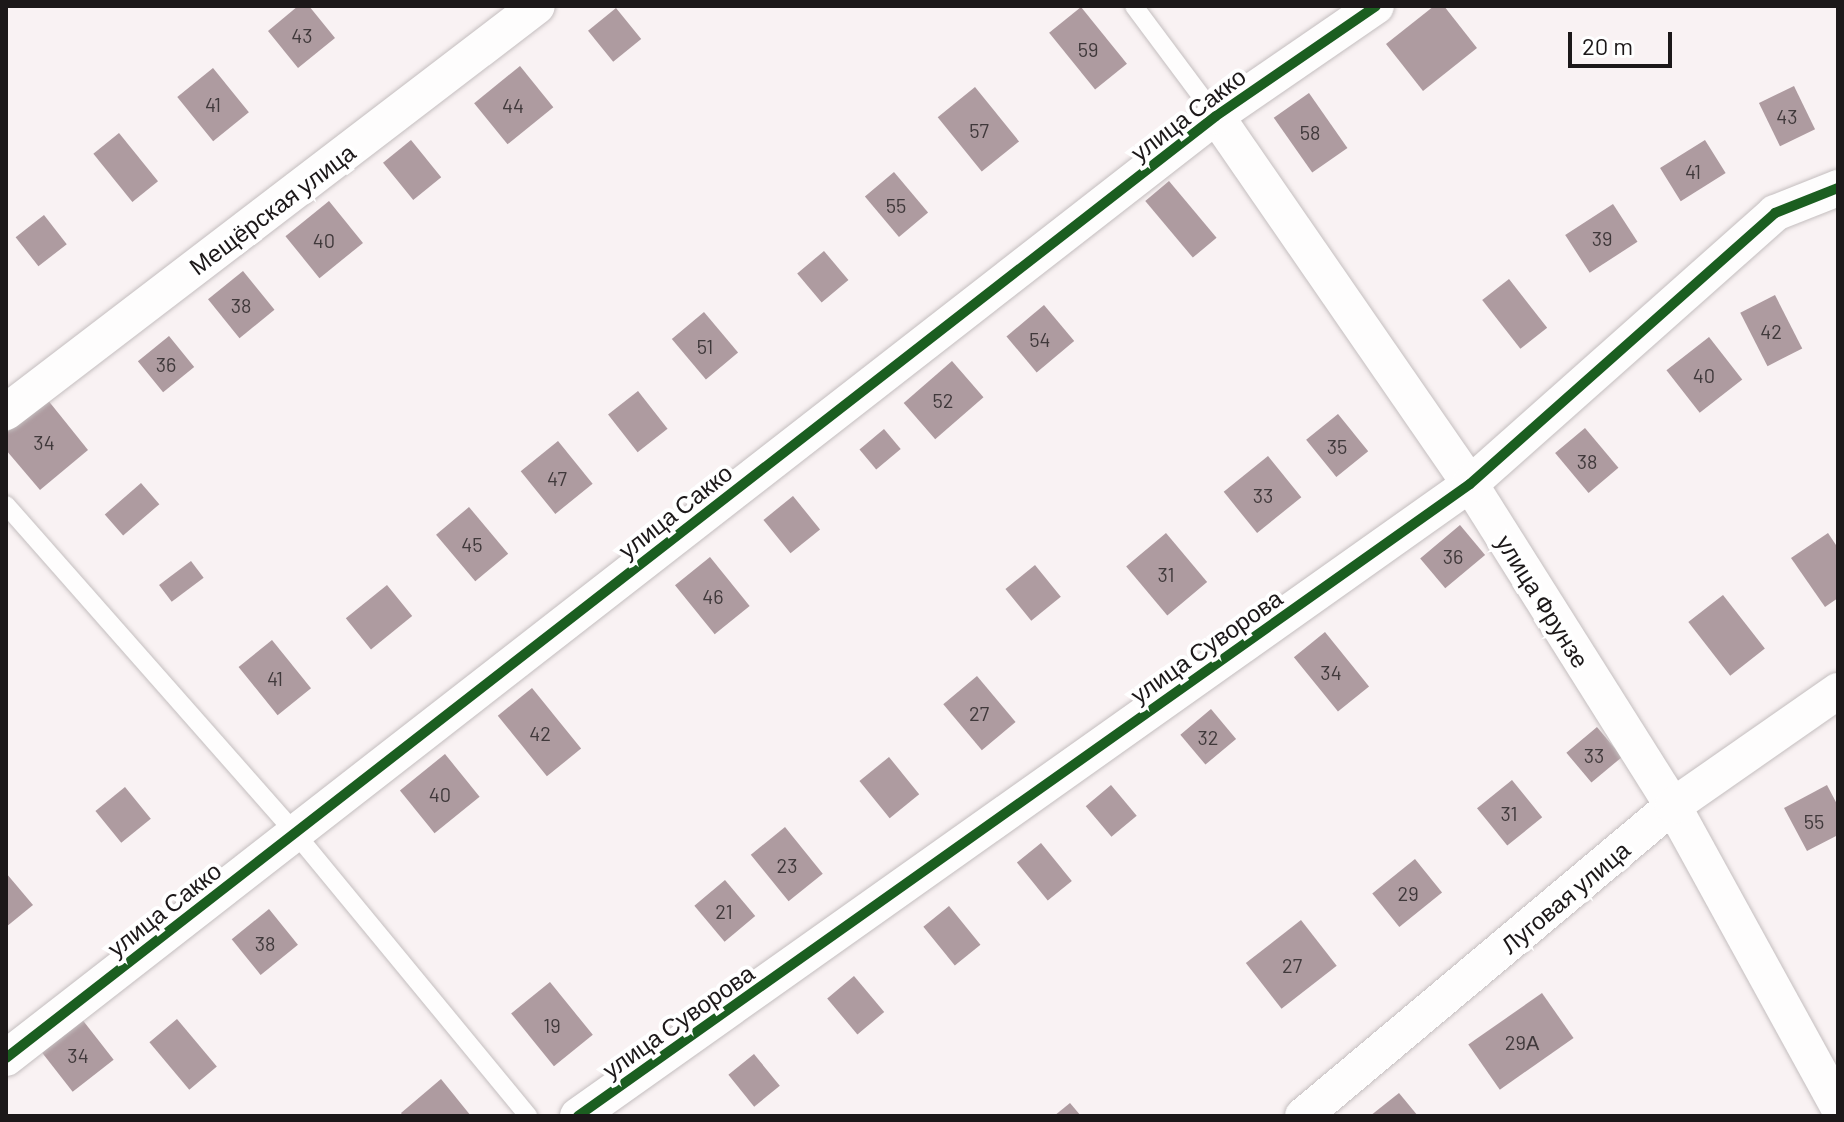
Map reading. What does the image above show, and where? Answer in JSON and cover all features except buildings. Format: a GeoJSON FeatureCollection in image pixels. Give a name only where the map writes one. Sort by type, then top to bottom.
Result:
{"type":"FeatureCollection","features":[{"type":"Feature","properties":{"kind":"street","name":"Мещёрская улица"},"geometry":{"type":"LineString","coordinates":[[6,412],[537,6]]}},
{"type":"Feature","properties":{"kind":"street","name":"улица Сакко"},"geometry":{"type":"LineString","coordinates":[[6,1058],[1216,116],[1376,6]]}},
{"type":"Feature","properties":{"kind":"street","name":"улица Фрунзе"},"geometry":{"type":"LineString","coordinates":[[1216,116],[1470,484],[1673,806],[1838,1106]]}},
{"type":"Feature","properties":{"kind":"street","name":"улица Суворова"},"geometry":{"type":"LineString","coordinates":[[578,1116],[1470,484],[1775,213],[1838,188]]}},
{"type":"Feature","properties":{"kind":"street","name":"Луговая улица"},"geometry":{"type":"LineString","coordinates":[[1303,1116],[1673,806],[1838,691]]}},
{"type":"Feature","properties":{"kind":"lane"},"geometry":{"type":"LineString","coordinates":[[1134,6],[1216,116]]}},
{"type":"Feature","properties":{"kind":"lane"},"geometry":{"type":"LineString","coordinates":[[6,505],[295,833],[528,1116]]}},
{"type":"Feature","properties":{"kind":"cycle path"},"geometry":{"type":"LineString","coordinates":[[6,1058],[1216,116],[1376,6]]}},
{"type":"Feature","properties":{"kind":"cycle path"},"geometry":{"type":"LineString","coordinates":[[578,1116],[1470,484],[1775,213],[1838,188]]}}]}
